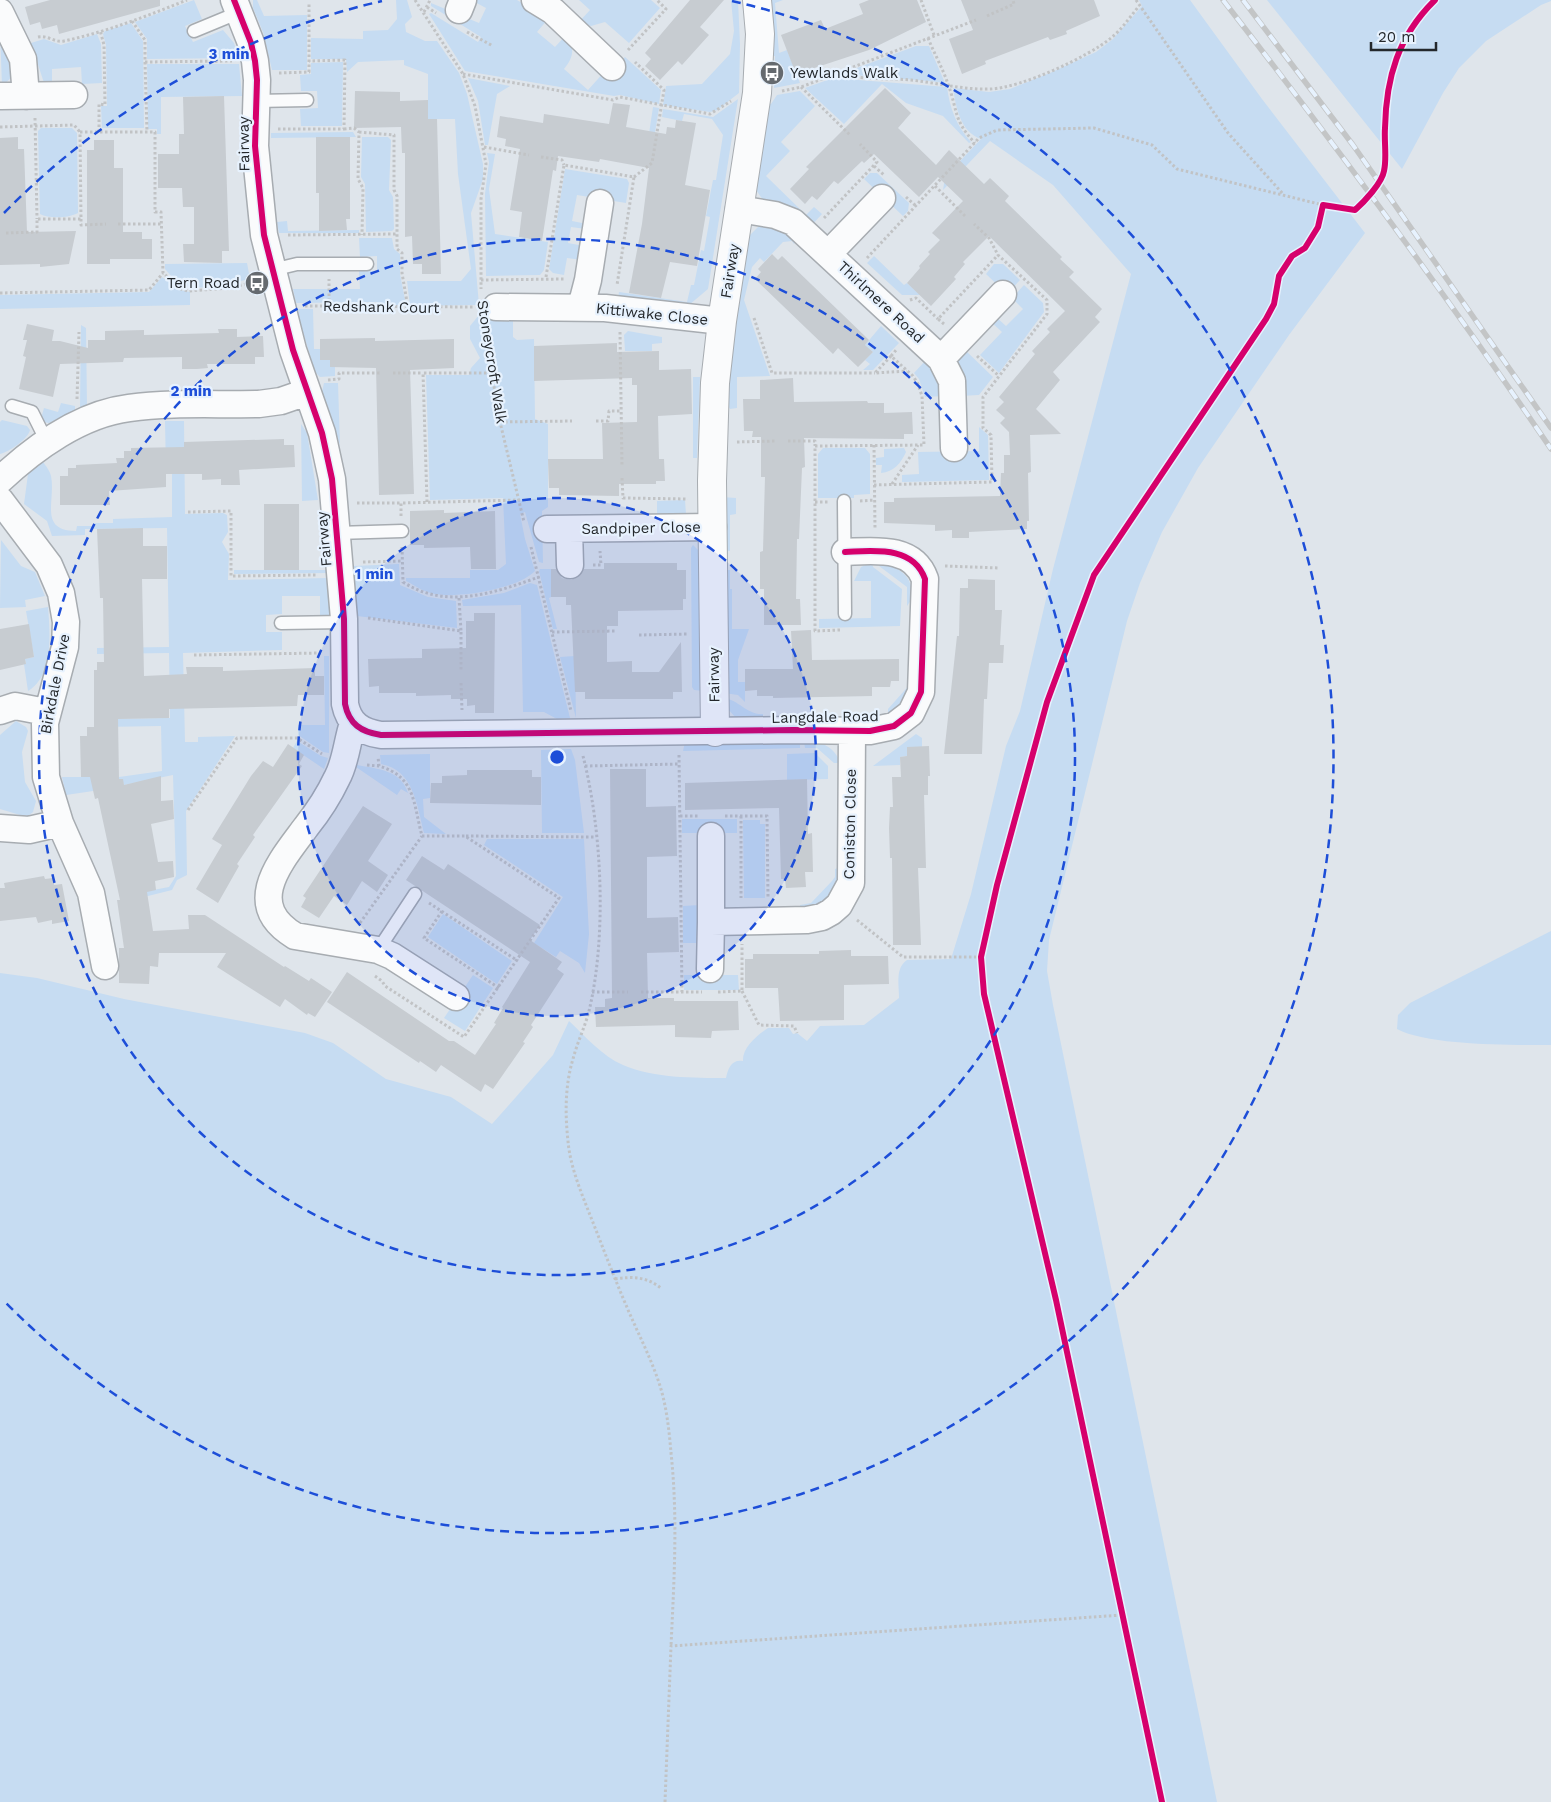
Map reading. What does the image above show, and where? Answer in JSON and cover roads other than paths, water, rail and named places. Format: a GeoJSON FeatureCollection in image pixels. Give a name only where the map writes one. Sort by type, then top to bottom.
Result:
{"type":"FeatureCollection","features":[{"type":"Feature","properties":{"kind":"street"},"geometry":{"type":"LineString","coordinates":[[535,0],[553,11],[619,60]]}},
{"type":"Feature","properties":{"kind":"street","name":"Fairway"},"geometry":{"type":"LineString","coordinates":[[715,732],[700,527],[712,437],[715,383],[722,321],[739,209],[749,92],[760,43],[758,0]]}},
{"type":"Feature","properties":{"kind":"street","name":"Fairway"},"geometry":{"type":"LineString","coordinates":[[237,6],[251,43],[257,80],[255,146],[264,235],[259,279],[281,307],[327,455],[334,503],[344,621],[345,704],[347,715],[353,723]]}},
{"type":"Feature","properties":{"kind":"street"},"geometry":{"type":"LineString","coordinates":[[0,12],[22,59],[30,96]]}},
{"type":"Feature","properties":{"kind":"street"},"geometry":{"type":"LineString","coordinates":[[0,96],[74,95]]}},
{"type":"Feature","properties":{"kind":"street"},"geometry":{"type":"LineString","coordinates":[[829,253],[882,198]]}},
{"type":"Feature","properties":{"kind":"street","name":"Kittiwake Close"},"geometry":{"type":"LineString","coordinates":[[582,307],[600,202]]}},
{"type":"Feature","properties":{"kind":"street","name":"Thirlmere Road"},"geometry":{"type":"LineString","coordinates":[[739,209],[785,218],[808,234],[941,359],[952,381],[954,448]]}},
{"type":"Feature","properties":{"kind":"street"},"geometry":{"type":"LineString","coordinates":[[941,359],[1003,294]]}},
{"type":"Feature","properties":{"kind":"street","name":"Kittiwake Close"},"geometry":{"type":"LineString","coordinates":[[486,310],[582,307],[722,321]]}},
{"type":"Feature","properties":{"kind":"street"},"geometry":{"type":"LineString","coordinates":[[0,480],[28,455],[47,442],[81,424],[128,408],[259,404],[281,401],[306,389]]}},
{"type":"Feature","properties":{"kind":"street","name":"Birkdale Drive"},"geometry":{"type":"LineString","coordinates":[[0,500],[49,565],[61,593],[66,622],[65,647],[46,712],[44,736],[46,777],[60,823],[91,893],[105,966]]}},
{"type":"Feature","properties":{"kind":"street","name":"Sandpiper Close"},"geometry":{"type":"LineString","coordinates":[[570,565],[543,531],[700,527]]}},
{"type":"Feature","properties":{"kind":"street","name":"Langdale Road"},"geometry":{"type":"LineString","coordinates":[[715,732],[793,730],[852,732],[894,726],[912,713],[921,692],[926,585],[923,573],[907,557],[896,553],[876,551],[845,552]]}},
{"type":"Feature","properties":{"kind":"street"},"geometry":{"type":"LineString","coordinates":[[0,711],[15,706],[46,712]]}},
{"type":"Feature","properties":{"kind":"street"},"geometry":{"type":"LineString","coordinates":[[456,997],[392,956],[372,961],[295,936],[285,930],[276,918],[270,905],[270,882],[275,870],[332,789],[343,762],[353,723],[364,731],[381,735],[577,734],[682,746],[715,732]]}},
{"type":"Feature","properties":{"kind":"street","name":"Coniston Close"},"geometry":{"type":"LineString","coordinates":[[711,922],[807,920],[822,917],[839,905],[851,883],[852,871],[852,732]]}},
{"type":"Feature","properties":{"kind":"street"},"geometry":{"type":"LineString","coordinates":[[710,969],[713,822]]}},
{"type":"Feature","properties":{"kind":"street"},"geometry":{"type":"LineString","coordinates":[[0,828],[28,830],[60,823]]}},
{"type":"Feature","properties":{"kind":"lane"},"geometry":{"type":"LineString","coordinates":[[194,31],[237,6]]}},
{"type":"Feature","properties":{"kind":"lane"},"geometry":{"type":"LineString","coordinates":[[256,100],[307,100]]}},
{"type":"Feature","properties":{"kind":"lane"},"geometry":{"type":"LineString","coordinates":[[259,279],[286,265],[367,264]]}},
{"type":"Feature","properties":{"kind":"lane"},"geometry":{"type":"LineString","coordinates":[[12,406],[32,412],[47,442]]}},
{"type":"Feature","properties":{"kind":"lane"},"geometry":{"type":"LineString","coordinates":[[844,502],[845,614]]}},
{"type":"Feature","properties":{"kind":"lane"},"geometry":{"type":"LineString","coordinates":[[336,533],[402,531]]}},
{"type":"Feature","properties":{"kind":"lane"},"geometry":{"type":"LineString","coordinates":[[281,623],[344,621]]}},
{"type":"Feature","properties":{"kind":"lane"},"geometry":{"type":"LineString","coordinates":[[372,961],[415,894]]}},
{"type":"Feature","properties":{"kind":"railway"},"geometry":{"type":"LineString","coordinates":[[1223,0],[1391,222],[1551,449]]}},
{"type":"Feature","properties":{"kind":"railway"},"geometry":{"type":"LineString","coordinates":[[1243,0],[1353,145],[1551,428]]}},
{"type":"Feature","properties":{"kind":"place","name":"Yewlands Walk"},"geometry":{"type":"Point","coordinates":[772,73]}},
{"type":"Feature","properties":{"kind":"place","name":"Tern Road"},"geometry":{"type":"Point","coordinates":[257,283]}}]}
